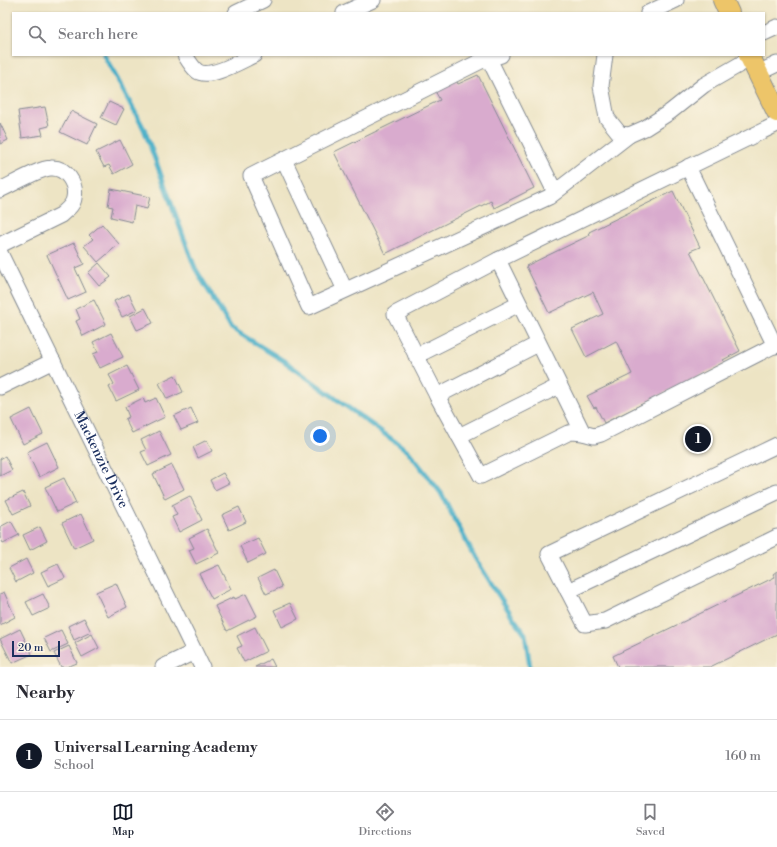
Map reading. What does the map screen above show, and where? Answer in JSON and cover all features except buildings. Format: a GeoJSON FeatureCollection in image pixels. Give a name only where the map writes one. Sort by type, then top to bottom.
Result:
{"type":"FeatureCollection","features":[{"type":"Feature","properties":{"kind":"main road"},"geometry":{"type":"LineString","coordinates":[[723,0],[729,12]]}},
{"type":"Feature","properties":{"kind":"main road"},"geometry":{"type":"LineString","coordinates":[[753,62],[777,112]]}},
{"type":"Feature","properties":{"kind":"street"},"geometry":{"type":"LineString","coordinates":[[238,12],[263,0]]}},
{"type":"Feature","properties":{"kind":"street"},"geometry":{"type":"LineString","coordinates":[[346,12],[372,0]]}},
{"type":"Feature","properties":{"kind":"street"},"geometry":{"type":"LineString","coordinates":[[650,12],[676,0]]}},
{"type":"Feature","properties":{"kind":"street"},"geometry":{"type":"LineString","coordinates":[[765,33],[777,27]]}},
{"type":"Feature","properties":{"kind":"street"},"geometry":{"type":"LineString","coordinates":[[186,56],[197,71],[210,73],[222,70],[252,56]]}},
{"type":"Feature","properties":{"kind":"street"},"geometry":{"type":"LineString","coordinates":[[605,56],[600,86],[607,118],[620,134],[629,135]]}},
{"type":"Feature","properties":{"kind":"street"},"geometry":{"type":"LineString","coordinates":[[555,192],[495,57],[481,61],[251,176],[309,307],[549,197],[629,135],[645,128],[670,112],[704,85],[753,62],[777,64]]}},
{"type":"Feature","properties":{"kind":"street"},"geometry":{"type":"LineString","coordinates":[[688,167],[776,345],[601,434],[594,436],[582,433],[568,433],[481,476],[437,396],[395,314],[498,260],[688,167],[777,124]]}},
{"type":"Feature","properties":{"kind":"street"},"geometry":{"type":"LineString","coordinates":[[284,160],[345,290]]}},
{"type":"Feature","properties":{"kind":"street"},"geometry":{"type":"LineString","coordinates":[[0,190],[41,170],[51,168],[60,169],[68,175],[75,192],[74,200],[69,208],[61,215],[0,245]]}},
{"type":"Feature","properties":{"kind":"street","name":"Mackenzie Drive"},"geometry":{"type":"LineString","coordinates":[[0,253],[202,667]]}},
{"type":"Feature","properties":{"kind":"street"},"geometry":{"type":"LineString","coordinates":[[498,260],[582,433]]}},
{"type":"Feature","properties":{"kind":"street"},"geometry":{"type":"LineString","coordinates":[[416,356],[519,304]]}},
{"type":"Feature","properties":{"kind":"street"},"geometry":{"type":"LineString","coordinates":[[437,396],[538,344]]}},
{"type":"Feature","properties":{"kind":"street"},"geometry":{"type":"LineString","coordinates":[[0,387],[53,361]]}},
{"type":"Feature","properties":{"kind":"street"},"geometry":{"type":"LineString","coordinates":[[459,436],[559,386]]}},
{"type":"Feature","properties":{"kind":"street"},"geometry":{"type":"LineString","coordinates":[[777,445],[549,554],[585,624],[604,621],[777,537]]}},
{"type":"Feature","properties":{"kind":"street"},"geometry":{"type":"LineString","coordinates":[[568,591],[777,492]]}},
{"type":"Feature","properties":{"kind":"street"},"geometry":{"type":"LineString","coordinates":[[163,667],[194,652]]}},
{"type":"Feature","properties":{"kind":"waterway"},"geometry":{"type":"LineString","coordinates":[[105,56],[144,129],[195,268],[231,328],[284,361],[408,451],[441,493],[475,558],[525,634],[530,667]]}},
{"type":"Feature","properties":{"kind":"place","name":"Universal Learning Academy"},"geometry":{"type":"Point","coordinates":[698,439]}}]}
